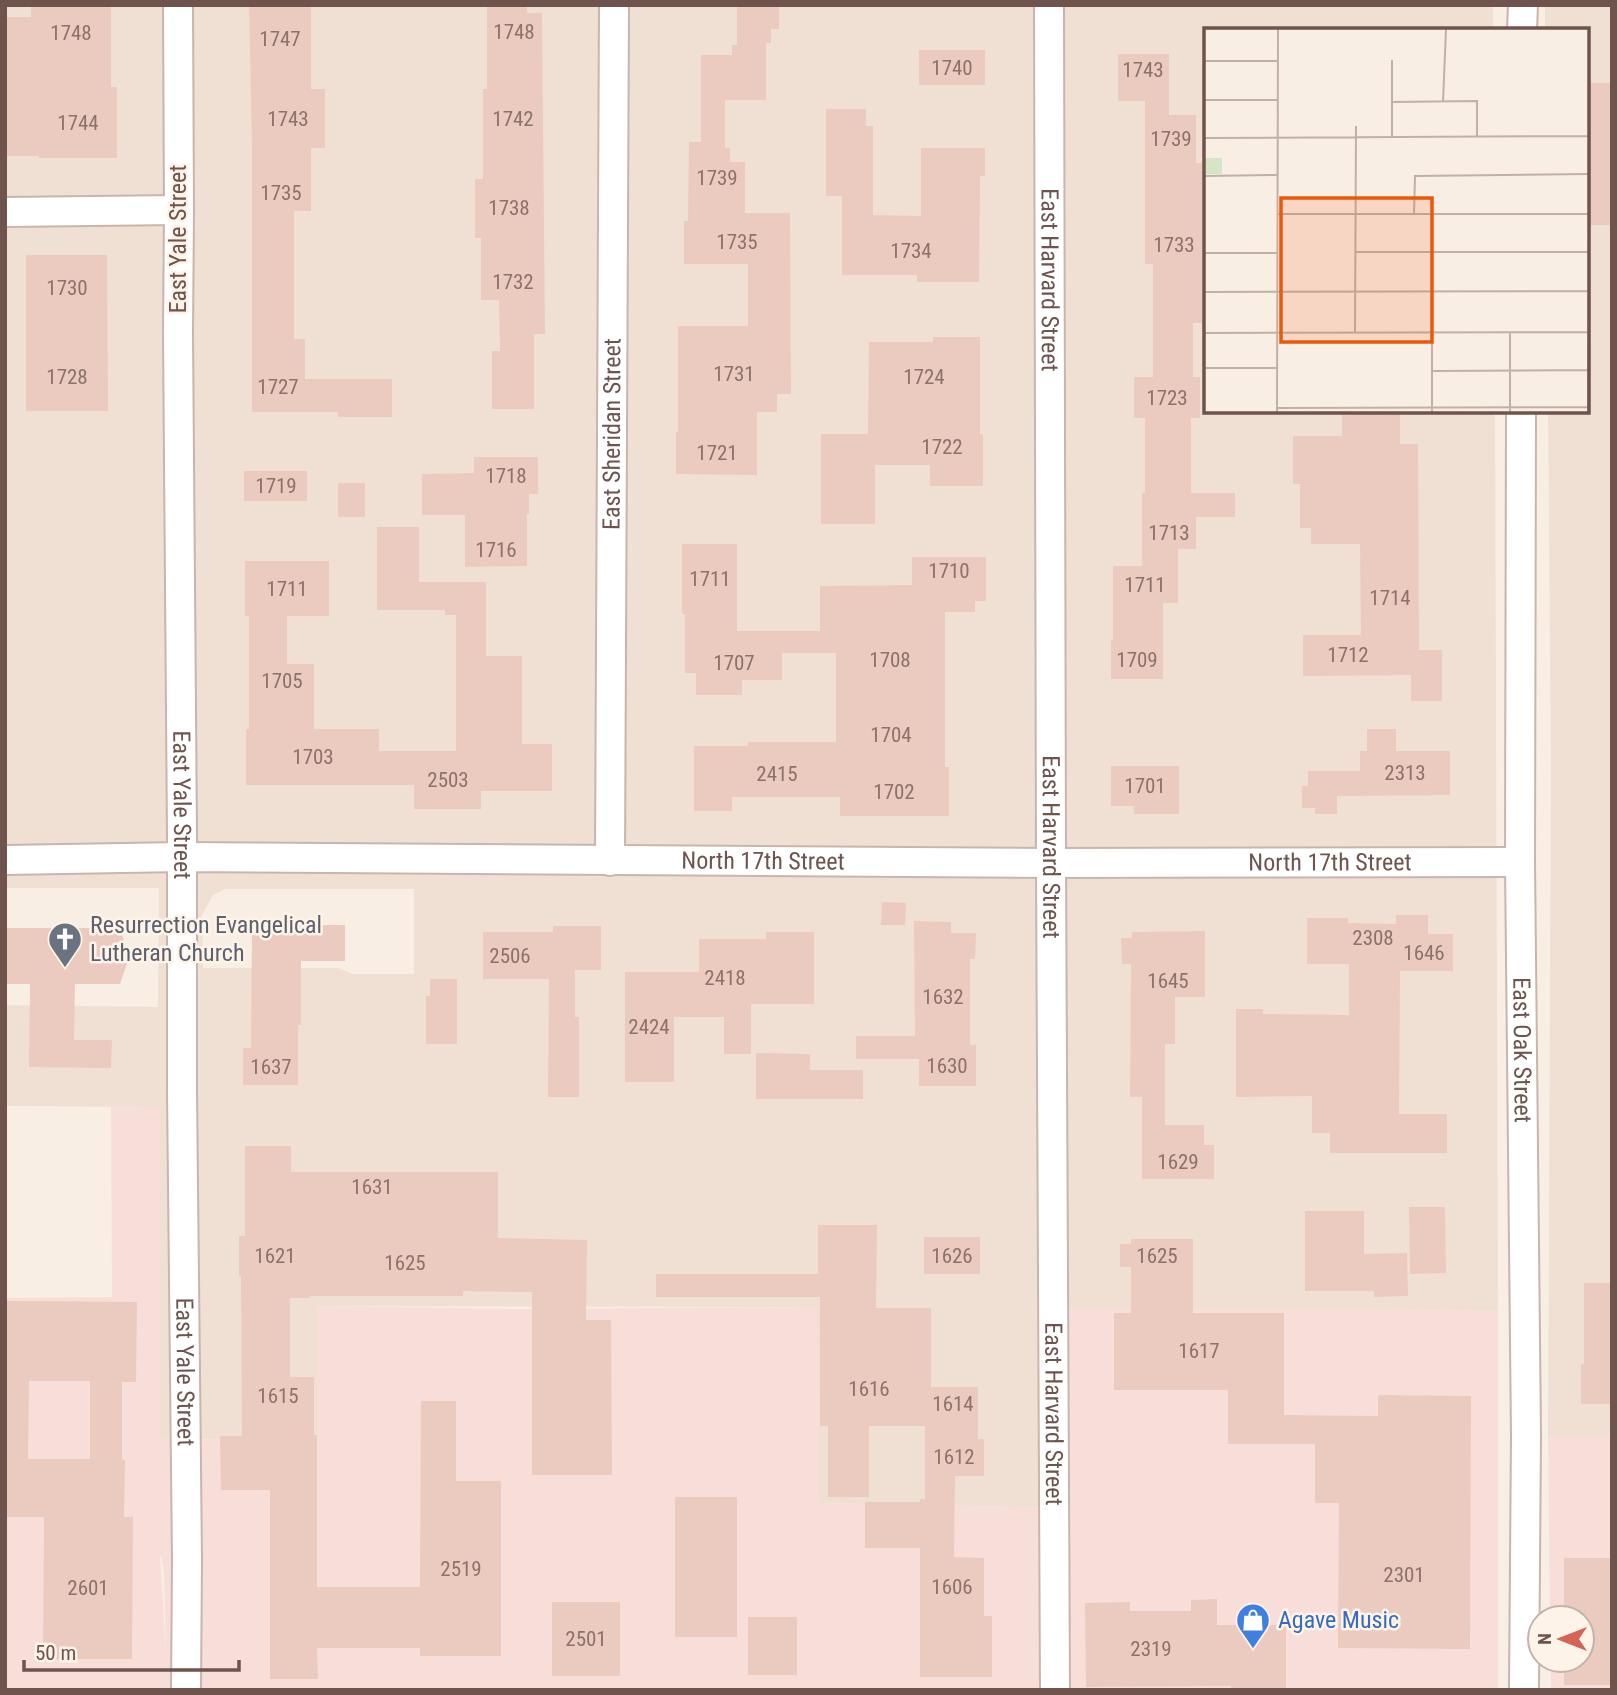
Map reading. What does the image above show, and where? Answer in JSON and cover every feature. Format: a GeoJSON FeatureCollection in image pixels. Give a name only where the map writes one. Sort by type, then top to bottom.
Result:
{"type":"FeatureCollection","features":[{"type":"Feature","properties":{"kind":"street","name":"East Yale Street"},"geometry":{"type":"LineString","coordinates":[[178,5],[186,1690]]}},
{"type":"Feature","properties":{"kind":"street","name":"East Sheridan Street"},"geometry":{"type":"LineString","coordinates":[[611,861],[614,5]]}},
{"type":"Feature","properties":{"kind":"street","name":"East Harvard Street"},"geometry":{"type":"LineString","coordinates":[[1049,5],[1055,1690]]}},
{"type":"Feature","properties":{"kind":"street"},"geometry":{"type":"LineString","coordinates":[[1522,5],[1522,28]]}},
{"type":"Feature","properties":{"kind":"street"},"geometry":{"type":"LineString","coordinates":[[5,212],[179,210]]}},
{"type":"Feature","properties":{"kind":"street","name":"East Oak Street"},"geometry":{"type":"LineString","coordinates":[[1521,413],[1520,862],[1526,1435],[1524,1690]]}},
{"type":"Feature","properties":{"kind":"street","name":"North 17th Street"},"geometry":{"type":"LineString","coordinates":[[5,860],[182,858],[1051,863],[1520,862]]}},
{"type":"Feature","properties":{"kind":"shaded area"},"geometry":{"type":"Polygon","coordinates":[[[5,5],[1493,5],[1493,28],[1204,28],[1204,413],[1495,413],[1498,1310],[1360,1311],[1068,1508],[818,1503],[818,1307],[317,1306],[317,1441],[160,1439],[160,1107],[5,1106],[5,1005],[158,1007],[159,888],[5,888],[5,5]],[[225,889],[213,895],[202,915],[203,968],[338,968],[353,974],[414,974],[414,889],[225,889]]]}},
{"type":"Feature","properties":{"kind":"shaded area"},"geometry":{"type":"Polygon","coordinates":[[[1545,5],[1612,5],[1612,1436],[1548,1436],[1551,765],[1548,413],[1589,413],[1589,28],[1545,28],[1545,5]]]}},
{"type":"Feature","properties":{"kind":"shaded area"},"geometry":{"type":"Polygon","coordinates":[[[111,1106],[160,1107],[160,1439],[317,1441],[317,1306],[525,1309],[818,1307],[819,1503],[1068,1508],[1069,1308],[1498,1310],[1498,1688],[5,1690],[5,1298],[112,1297],[111,1106]],[[161,1556],[166,1651],[164,1571],[161,1556]]]}},
{"type":"Feature","properties":{"kind":"shaded area"},"geometry":{"type":"Polygon","coordinates":[[[1548,1436],[1612,1436],[1612,1690],[1552,1690],[1551,1674],[1596,1674],[1596,1604],[1550,1604],[1548,1436]]]}},
{"type":"Feature","properties":{"kind":"building"},"geometry":{"type":"Polygon","coordinates":[[[31,5],[111,5],[111,87],[117,87],[117,158],[5,156],[5,17],[31,17],[31,5]]]}},
{"type":"Feature","properties":{"kind":"building"},"geometry":{"type":"Polygon","coordinates":[[[249,5],[311,5],[311,89],[325,89],[325,148],[311,148],[311,211],[294,211],[294,339],[305,339],[305,379],[392,379],[392,417],[338,417],[338,412],[252,412],[249,5]]]}},
{"type":"Feature","properties":{"kind":"building"},"geometry":{"type":"Polygon","coordinates":[[[487,5],[527,5],[527,13],[542,13],[545,334],[534,334],[534,409],[492,409],[492,351],[500,351],[499,300],[481,300],[481,238],[475,238],[475,179],[483,179],[487,5]]]}},
{"type":"Feature","properties":{"kind":"building"},"geometry":{"type":"Polygon","coordinates":[[[737,5],[779,5],[779,29],[771,29],[771,43],[766,43],[766,100],[725,100],[725,148],[730,148],[730,162],[745,162],[745,213],[790,213],[791,394],[777,394],[777,412],[757,412],[757,475],[676,474],[678,326],[748,326],[748,264],[684,264],[684,221],[688,221],[689,142],[701,142],[701,55],[732,55],[732,45],[737,45],[737,5]]]}},
{"type":"Feature","properties":{"kind":"building"},"geometry":{"type":"Polygon","coordinates":[[[919,50],[985,50],[985,85],[919,85],[919,50]]]}},
{"type":"Feature","properties":{"kind":"building"},"geometry":{"type":"Polygon","coordinates":[[[1118,54],[1169,54],[1169,115],[1196,115],[1196,163],[1202,163],[1202,323],[1193,323],[1193,377],[1200,377],[1200,418],[1191,418],[1191,493],[1235,493],[1235,517],[1196,517],[1196,549],[1178,549],[1178,603],[1163,603],[1163,679],[1111,679],[1113,566],[1142,566],[1145,418],[1134,418],[1134,377],[1153,377],[1153,264],[1145,264],[1145,101],[1118,101],[1118,54]]]}},
{"type":"Feature","properties":{"kind":"building"},"geometry":{"type":"Polygon","coordinates":[[[1589,83],[1612,83],[1612,225],[1589,225],[1589,83]]]}},
{"type":"Feature","properties":{"kind":"building"},"geometry":{"type":"Polygon","coordinates":[[[826,109],[866,109],[866,126],[873,126],[873,215],[921,216],[921,148],[985,148],[985,176],[980,176],[979,282],[917,282],[917,275],[842,275],[842,196],[826,196],[826,109]]]}},
{"type":"Feature","properties":{"kind":"building"},"geometry":{"type":"Polygon","coordinates":[[[26,255],[107,255],[108,411],[26,411],[26,255]]]}},
{"type":"Feature","properties":{"kind":"building"},"geometry":{"type":"Polygon","coordinates":[[[933,337],[980,337],[983,486],[930,486],[930,465],[875,465],[875,524],[821,524],[821,434],[868,434],[869,342],[933,342],[933,337]]]}},
{"type":"Feature","properties":{"kind":"building"},"geometry":{"type":"Polygon","coordinates":[[[1342,413],[1400,413],[1400,444],[1418,444],[1419,650],[1442,650],[1442,701],[1411,701],[1411,675],[1303,676],[1303,635],[1361,635],[1360,544],[1311,544],[1311,528],[1300,528],[1300,484],[1293,484],[1293,436],[1342,436],[1342,413]]]}},
{"type":"Feature","properties":{"kind":"building"},"geometry":{"type":"Polygon","coordinates":[[[474,457],[538,457],[538,494],[529,494],[527,566],[465,567],[465,515],[422,515],[422,474],[474,473],[474,457]]]}},
{"type":"Feature","properties":{"kind":"building"},"geometry":{"type":"Polygon","coordinates":[[[244,471],[307,471],[307,501],[244,501],[244,471]]]}},
{"type":"Feature","properties":{"kind":"building"},"geometry":{"type":"Polygon","coordinates":[[[338,483],[365,483],[365,517],[338,517],[338,483]]]}},
{"type":"Feature","properties":{"kind":"building"},"geometry":{"type":"Polygon","coordinates":[[[377,527],[419,527],[419,582],[486,582],[486,656],[522,656],[522,744],[552,744],[552,791],[481,791],[481,809],[414,809],[414,785],[246,785],[249,616],[245,616],[245,561],[329,561],[329,616],[287,616],[287,664],[314,664],[314,729],[379,729],[379,751],[456,751],[456,615],[445,615],[445,610],[377,610],[377,527]]]}},
{"type":"Feature","properties":{"kind":"building"},"geometry":{"type":"Polygon","coordinates":[[[682,544],[737,544],[737,631],[820,631],[820,586],[912,585],[912,557],[986,557],[986,601],[975,601],[975,612],[945,612],[945,767],[949,767],[949,816],[840,816],[840,797],[732,797],[732,811],[694,811],[694,746],[748,746],[748,742],[836,742],[836,653],[782,653],[782,680],[742,680],[742,695],[696,695],[696,673],[685,673],[682,544]]]}},
{"type":"Feature","properties":{"kind":"building"},"geometry":{"type":"Polygon","coordinates":[[[1367,729],[1396,729],[1396,751],[1450,751],[1450,795],[1337,796],[1337,814],[1315,814],[1315,808],[1302,808],[1302,786],[1308,786],[1308,771],[1360,771],[1360,751],[1367,751],[1367,729]]]}},
{"type":"Feature","properties":{"kind":"building"},"geometry":{"type":"Polygon","coordinates":[[[1111,766],[1179,766],[1179,814],[1134,814],[1134,806],[1111,806],[1111,766]]]}},
{"type":"Feature","properties":{"kind":"building"},"geometry":{"type":"Polygon","coordinates":[[[882,902],[906,903],[905,925],[881,925],[882,902]]]}},
{"type":"Feature","properties":{"kind":"building"},"geometry":{"type":"Polygon","coordinates":[[[1396,915],[1428,915],[1428,934],[1453,934],[1453,971],[1400,971],[1399,1114],[1447,1114],[1447,1153],[1330,1153],[1330,1133],[1312,1133],[1312,1096],[1236,1097],[1236,1009],[1263,1009],[1263,1014],[1349,1015],[1349,964],[1307,964],[1307,918],[1348,918],[1348,923],[1396,924],[1396,915]]]}},
{"type":"Feature","properties":{"kind":"building"},"geometry":{"type":"Polygon","coordinates":[[[914,921],[951,922],[951,933],[976,933],[975,959],[970,959],[970,1045],[976,1045],[976,1086],[919,1086],[919,1059],[856,1059],[856,1036],[915,1036],[914,921]]]}},
{"type":"Feature","properties":{"kind":"building"},"geometry":{"type":"Polygon","coordinates":[[[252,925],[345,925],[345,961],[301,961],[298,1085],[243,1085],[243,1048],[251,1048],[252,925]]]}},
{"type":"Feature","properties":{"kind":"building"},"geometry":{"type":"Polygon","coordinates":[[[553,926],[601,926],[601,970],[575,970],[575,1017],[579,1017],[579,1097],[548,1097],[549,979],[483,979],[483,932],[553,932],[553,926]]]}},
{"type":"Feature","properties":{"kind":"building"},"geometry":{"type":"Polygon","coordinates":[[[5,928],[119,928],[130,955],[120,984],[75,984],[74,1040],[112,1040],[111,1068],[29,1067],[30,984],[5,984],[5,928]]]}},
{"type":"Feature","properties":{"kind":"building"},"geometry":{"type":"Polygon","coordinates":[[[1205,931],[1205,997],[1175,997],[1175,1044],[1165,1044],[1165,1125],[1204,1125],[1204,1145],[1214,1145],[1214,1179],[1142,1179],[1142,1097],[1130,1097],[1131,964],[1122,964],[1121,938],[1132,938],[1132,932],[1205,931]]]}},
{"type":"Feature","properties":{"kind":"building"},"geometry":{"type":"Polygon","coordinates":[[[766,932],[814,932],[814,1004],[751,1004],[751,1054],[724,1054],[724,1017],[674,1017],[674,1082],[625,1082],[625,972],[699,972],[699,939],[766,939],[766,932]]]}},
{"type":"Feature","properties":{"kind":"building"},"geometry":{"type":"Polygon","coordinates":[[[430,979],[457,979],[457,1044],[426,1044],[426,996],[430,996],[430,979]]]}},
{"type":"Feature","properties":{"kind":"building"},"geometry":{"type":"Polygon","coordinates":[[[756,1053],[810,1054],[810,1070],[863,1070],[863,1099],[756,1099],[756,1053]]]}},
{"type":"Feature","properties":{"kind":"building"},"geometry":{"type":"Polygon","coordinates":[[[245,1146],[291,1146],[291,1172],[498,1172],[498,1238],[587,1240],[586,1320],[611,1320],[612,1475],[532,1475],[532,1292],[463,1291],[463,1296],[290,1298],[290,1377],[314,1377],[314,1435],[317,1435],[317,1587],[420,1587],[421,1401],[456,1401],[456,1481],[501,1481],[501,1656],[420,1656],[420,1648],[317,1648],[318,1679],[270,1679],[270,1490],[221,1490],[220,1436],[242,1436],[239,1236],[245,1236],[245,1146]]]}},
{"type":"Feature","properties":{"kind":"building"},"geometry":{"type":"Polygon","coordinates":[[[1409,1207],[1445,1207],[1446,1273],[1410,1274],[1409,1207]]]}},
{"type":"Feature","properties":{"kind":"building"},"geometry":{"type":"Polygon","coordinates":[[[1305,1211],[1364,1211],[1364,1254],[1407,1253],[1408,1296],[1374,1297],[1374,1291],[1305,1291],[1305,1211]]]}},
{"type":"Feature","properties":{"kind":"building"},"geometry":{"type":"Polygon","coordinates":[[[818,1225],[877,1225],[876,1308],[931,1308],[931,1387],[978,1387],[978,1439],[984,1439],[984,1476],[955,1476],[954,1557],[984,1558],[984,1616],[992,1616],[992,1677],[920,1677],[920,1548],[865,1548],[865,1502],[920,1502],[920,1499],[925,1499],[925,1426],[869,1426],[869,1497],[828,1497],[828,1426],[820,1426],[820,1297],[656,1297],[656,1274],[818,1274],[818,1225]]]}},
{"type":"Feature","properties":{"kind":"building"},"geometry":{"type":"Polygon","coordinates":[[[924,1237],[980,1237],[980,1274],[924,1274],[924,1237]]]}},
{"type":"Feature","properties":{"kind":"building"},"geometry":{"type":"Polygon","coordinates":[[[1131,1239],[1193,1239],[1193,1313],[1284,1313],[1284,1415],[1378,1416],[1378,1395],[1471,1396],[1470,1649],[1338,1648],[1339,1503],[1315,1503],[1315,1444],[1228,1444],[1228,1390],[1114,1390],[1114,1313],[1131,1313],[1131,1267],[1120,1267],[1120,1244],[1131,1244],[1131,1239]]]}},
{"type":"Feature","properties":{"kind":"building"},"geometry":{"type":"Polygon","coordinates":[[[1584,1283],[1612,1283],[1612,1404],[1581,1404],[1584,1283]]]}},
{"type":"Feature","properties":{"kind":"building"},"geometry":{"type":"Polygon","coordinates":[[[5,1301],[137,1302],[136,1382],[122,1382],[124,1517],[133,1517],[132,1659],[43,1659],[44,1517],[5,1517],[5,1301]],[[29,1381],[28,1459],[90,1459],[90,1381],[29,1381]]]}},
{"type":"Feature","properties":{"kind":"building"},"geometry":{"type":"Polygon","coordinates":[[[675,1497],[737,1497],[737,1637],[675,1637],[675,1497]]]}},
{"type":"Feature","properties":{"kind":"building"},"geometry":{"type":"Polygon","coordinates":[[[1564,1558],[1612,1558],[1612,1685],[1564,1685],[1564,1674],[1596,1674],[1596,1604],[1564,1604],[1564,1558]]]}},
{"type":"Feature","properties":{"kind":"building"},"geometry":{"type":"Polygon","coordinates":[[[1217,1599],[1217,1625],[1286,1625],[1286,1688],[1086,1687],[1085,1603],[1130,1602],[1130,1611],[1191,1611],[1191,1600],[1217,1599]]]}},
{"type":"Feature","properties":{"kind":"building"},"geometry":{"type":"Polygon","coordinates":[[[552,1602],[620,1602],[620,1676],[552,1676],[552,1602]]]}},
{"type":"Feature","properties":{"kind":"building"},"geometry":{"type":"Polygon","coordinates":[[[748,1617],[797,1617],[797,1675],[748,1675],[748,1617]]]}},
{"type":"Feature","properties":{"kind":"place","name":"Resurrection Evangelical Lutheran Church"},"geometry":{"type":"Point","coordinates":[65,969]}},
{"type":"Feature","properties":{"kind":"place","name":"Agave Music"},"geometry":{"type":"Point","coordinates":[1253,1650]}}]}
